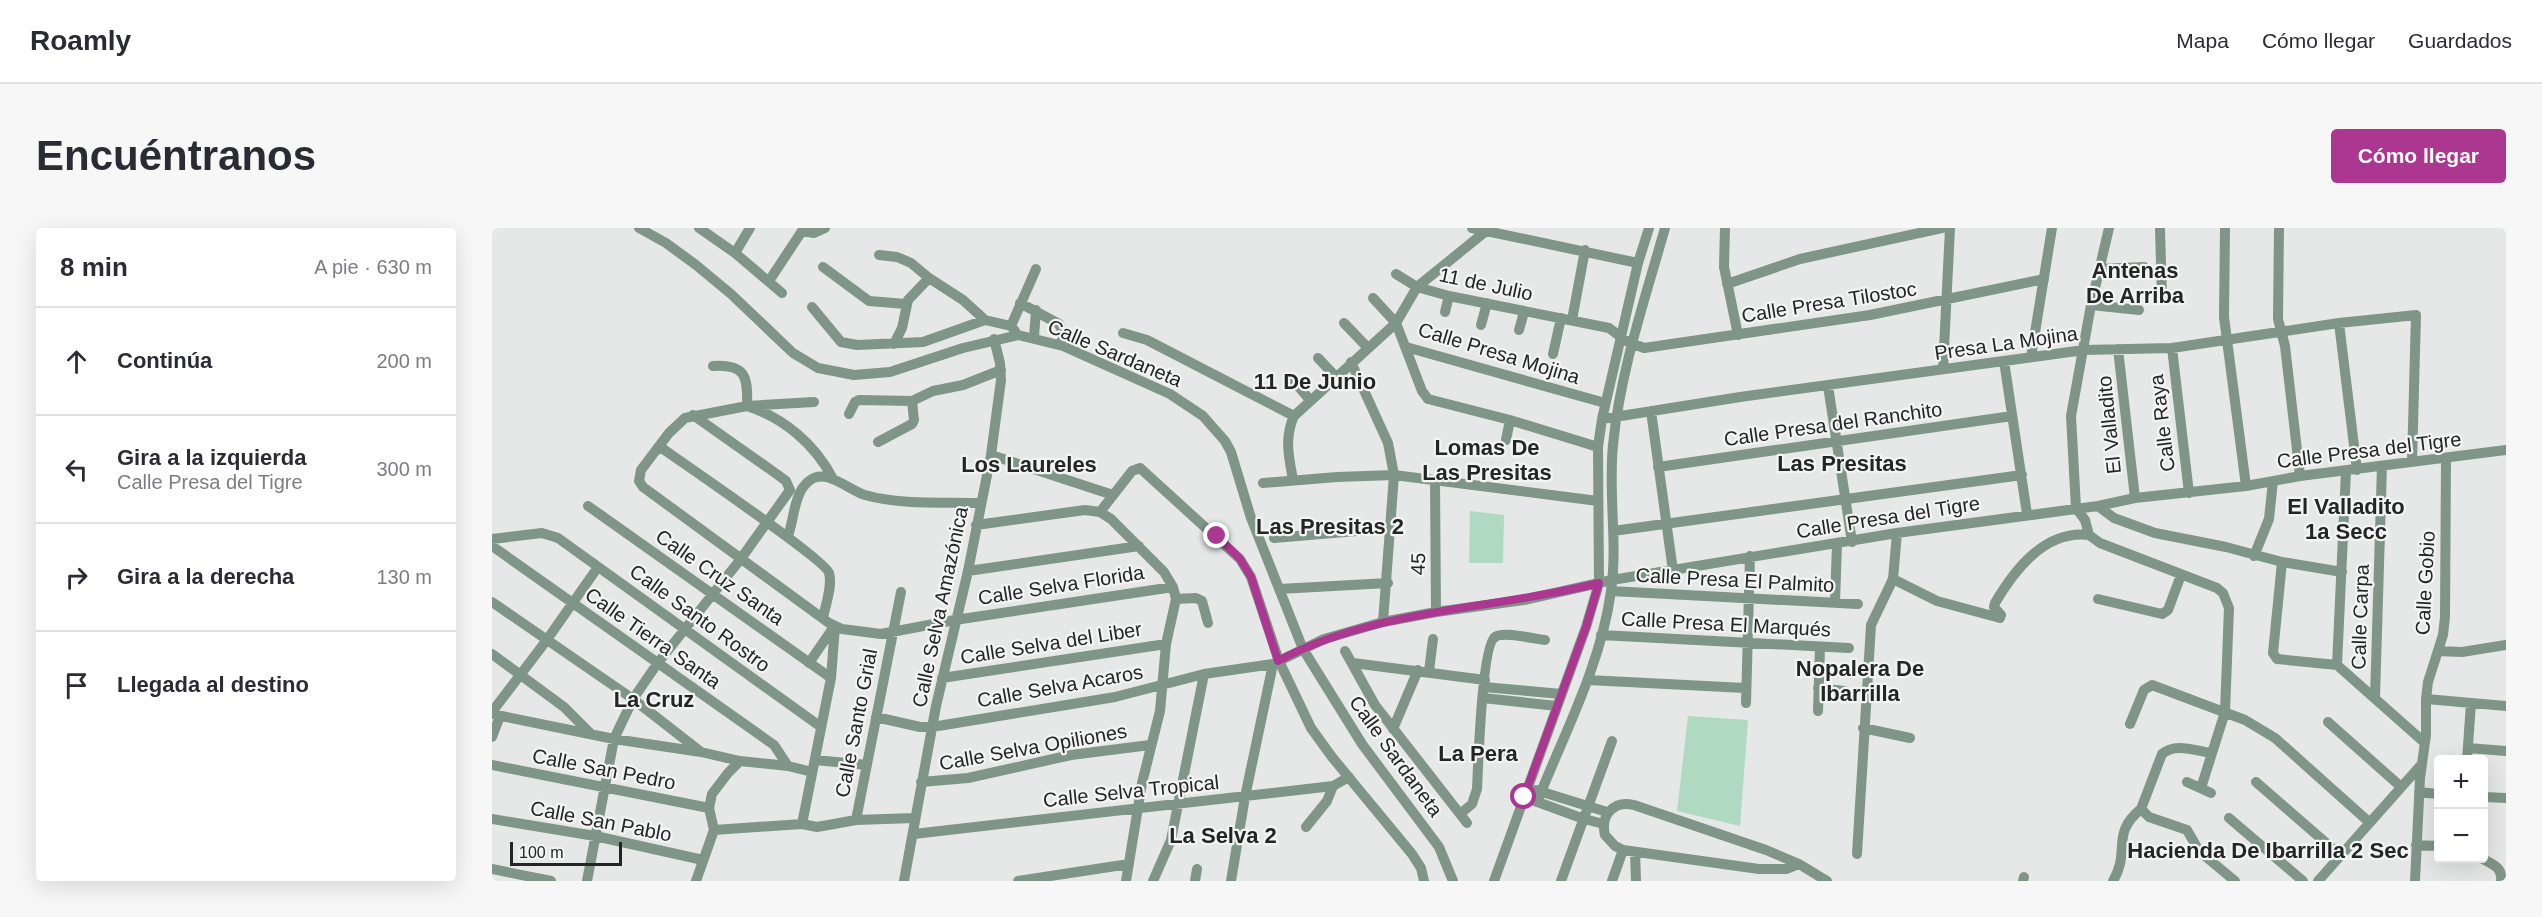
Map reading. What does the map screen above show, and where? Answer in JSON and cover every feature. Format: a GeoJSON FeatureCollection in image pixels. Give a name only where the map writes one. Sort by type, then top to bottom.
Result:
{"type":"FeatureCollection","features":[{"type":"Feature","properties":{"kind":"street","name":"Calle Sardaneta"},"geometry":{"type":"LineString","coordinates":[[639,228],[666,243],[696,265],[732,294],[793,353],[818,368],[855,375],[890,372],[995,344],[1018,335],[1060,345],[1170,394],[1189,405],[1216,429],[1236,463],[1251,518],[1279,589],[1299,650],[1362,744],[1439,847],[1453,881]]}},
{"type":"Feature","properties":{"kind":"street"},"geometry":{"type":"LineString","coordinates":[[699,228],[735,253],[782,293]]}},
{"type":"Feature","properties":{"kind":"street"},"geometry":{"type":"LineString","coordinates":[[735,253],[750,228]]}},
{"type":"Feature","properties":{"kind":"street"},"geometry":{"type":"LineString","coordinates":[[769,281],[803,230],[814,233],[825,228]]}},
{"type":"Feature","properties":{"kind":"street"},"geometry":{"type":"LineString","coordinates":[[1472,228],[1510,232],[1638,262]]}},
{"type":"Feature","properties":{"kind":"street"},"geometry":{"type":"LineString","coordinates":[[1494,881],[1562,694],[1599,583],[1598,447],[1620,337],[1638,262],[1649,228]]}},
{"type":"Feature","properties":{"kind":"street"},"geometry":{"type":"LineString","coordinates":[[1539,797],[1588,680],[1612,586],[1611,467],[1616,417],[1633,344],[1665,228]]}},
{"type":"Feature","properties":{"kind":"street"},"geometry":{"type":"LineString","coordinates":[[1725,228],[1724,267],[1738,335]]}},
{"type":"Feature","properties":{"kind":"street"},"geometry":{"type":"LineString","coordinates":[[1727,284],[1800,259],[1942,228]]}},
{"type":"Feature","properties":{"kind":"street"},"geometry":{"type":"LineString","coordinates":[[1943,369],[1950,228]]}},
{"type":"Feature","properties":{"kind":"street"},"geometry":{"type":"LineString","coordinates":[[2031,357],[2052,228]]}},
{"type":"Feature","properties":{"kind":"street"},"geometry":{"type":"LineString","coordinates":[[2089,535],[2085,520],[2076,508],[2071,416],[2098,269],[2109,228]]}},
{"type":"Feature","properties":{"kind":"street"},"geometry":{"type":"LineString","coordinates":[[2160,228],[2162,298]]}},
{"type":"Feature","properties":{"kind":"street"},"geometry":{"type":"LineString","coordinates":[[2225,228],[2224,316],[2246,486]]}},
{"type":"Feature","properties":{"kind":"street"},"geometry":{"type":"LineString","coordinates":[[2280,228],[2278,319],[2285,346],[2300,476]]}},
{"type":"Feature","properties":{"kind":"street"},"geometry":{"type":"LineString","coordinates":[[1293,480],[1288,444],[1290,424],[1294,416],[1396,323],[1418,287],[1486,231]]}},
{"type":"Feature","properties":{"kind":"street"},"geometry":{"type":"LineString","coordinates":[[1553,354],[1567,319],[1585,250]]}},
{"type":"Feature","properties":{"kind":"street"},"geometry":{"type":"LineString","coordinates":[[879,255],[897,257],[911,263],[963,300],[985,320],[1011,326],[1018,335]]}},
{"type":"Feature","properties":{"kind":"street"},"geometry":{"type":"LineString","coordinates":[[823,267],[869,301],[906,304]]}},
{"type":"Feature","properties":{"kind":"street"},"geometry":{"type":"LineString","coordinates":[[2098,269],[2144,267]]}},
{"type":"Feature","properties":{"kind":"street"},"geometry":{"type":"LineString","coordinates":[[1011,326],[1036,269]]}},
{"type":"Feature","properties":{"kind":"street","name":"11 de Julio"},"geometry":{"type":"LineString","coordinates":[[1396,274],[1418,287],[1449,296],[1609,328],[1620,337]]}},
{"type":"Feature","properties":{"kind":"street"},"geometry":{"type":"LineString","coordinates":[[894,344],[902,328],[906,304],[929,278]]}},
{"type":"Feature","properties":{"kind":"street","name":"Calle Presa Tilostoc"},"geometry":{"type":"LineString","coordinates":[[1620,337],[1644,348],[1870,315],[2044,279]]}},
{"type":"Feature","properties":{"kind":"street"},"geometry":{"type":"LineString","coordinates":[[1445,312],[1449,296]]}},
{"type":"Feature","properties":{"kind":"street","name":"Calle Presa Mojina"},"geometry":{"type":"LineString","coordinates":[[1373,298],[1396,323],[1406,347],[1605,403]]}},
{"type":"Feature","properties":{"kind":"street"},"geometry":{"type":"LineString","coordinates":[[1020,303],[1059,324],[1063,330],[1060,345]]}},
{"type":"Feature","properties":{"kind":"street"},"geometry":{"type":"LineString","coordinates":[[1481,325],[1487,303]]}},
{"type":"Feature","properties":{"kind":"street"},"geometry":{"type":"LineString","coordinates":[[2091,304],[2139,310]]}},
{"type":"Feature","properties":{"kind":"street"},"geometry":{"type":"LineString","coordinates":[[812,307],[841,342],[857,345],[930,341],[985,320]]}},
{"type":"Feature","properties":{"kind":"street"},"geometry":{"type":"LineString","coordinates":[[1034,338],[1036,310]]}},
{"type":"Feature","properties":{"kind":"street"},"geometry":{"type":"LineString","coordinates":[[1519,330],[1524,312]]}},
{"type":"Feature","properties":{"kind":"street","name":"Presa La Mojina"},"geometry":{"type":"LineString","coordinates":[[1602,419],[2031,357],[2084,351],[2172,348],[2339,323],[2416,315],[2412,462]]}},
{"type":"Feature","properties":{"kind":"street"},"geometry":{"type":"LineString","coordinates":[[1344,323],[1368,348]]}},
{"type":"Feature","properties":{"kind":"street"},"geometry":{"type":"LineString","coordinates":[[2337,665],[2351,470],[2339,323]]}},
{"type":"Feature","properties":{"kind":"street"},"geometry":{"type":"LineString","coordinates":[[1123,333],[1147,340],[1294,416]]}},
{"type":"Feature","properties":{"kind":"street","name":"Calle Selva Amazónica"},"geometry":{"type":"LineString","coordinates":[[904,881],[942,678],[968,571],[991,455],[1001,366],[995,344]]}},
{"type":"Feature","properties":{"kind":"street"},"geometry":{"type":"LineString","coordinates":[[1406,347],[1424,397],[1598,447]]}},
{"type":"Feature","properties":{"kind":"street","name":"Calle Raya"},"geometry":{"type":"LineString","coordinates":[[2172,348],[2189,493]]}},
{"type":"Feature","properties":{"kind":"street","name":"El Valladito"},"geometry":{"type":"LineString","coordinates":[[2118,349],[2134,498]]}},
{"type":"Feature","properties":{"kind":"street"},"geometry":{"type":"LineString","coordinates":[[1318,358],[1336,377]]}},
{"type":"Feature","properties":{"kind":"street"},"geometry":{"type":"LineString","coordinates":[[2004,361],[2027,514]]}},
{"type":"Feature","properties":{"kind":"street"},"geometry":{"type":"LineString","coordinates":[[1352,362],[1388,443],[1394,475],[1388,584],[1383,622]]}},
{"type":"Feature","properties":{"kind":"street"},"geometry":{"type":"LineString","coordinates":[[713,366],[730,365],[745,376],[747,406]]}},
{"type":"Feature","properties":{"kind":"street"},"geometry":{"type":"LineString","coordinates":[[849,414],[855,402],[860,400],[912,401],[933,391],[963,385],[1001,366]]}},
{"type":"Feature","properties":{"kind":"street"},"geometry":{"type":"LineString","coordinates":[[1292,379],[1310,400]]}},
{"type":"Feature","properties":{"kind":"street"},"geometry":{"type":"LineString","coordinates":[[1828,386],[1852,542]]}},
{"type":"Feature","properties":{"kind":"street"},"geometry":{"type":"LineString","coordinates":[[878,442],[912,424],[914,420],[912,401]]}},
{"type":"Feature","properties":{"kind":"street"},"geometry":{"type":"LineString","coordinates":[[814,402],[747,406],[693,415],[678,423],[638,476],[643,487],[740,560],[839,628]]}},
{"type":"Feature","properties":{"kind":"street"},"geometry":{"type":"LineString","coordinates":[[747,406],[766,412],[805,440],[820,456],[832,479]]}},
{"type":"Feature","properties":{"kind":"street"},"geometry":{"type":"LineString","coordinates":[[1651,411],[1673,571]]}},
{"type":"Feature","properties":{"kind":"street"},"geometry":{"type":"LineString","coordinates":[[587,881],[614,740],[633,699],[657,664],[740,560],[790,490],[786,481],[693,415]]}},
{"type":"Feature","properties":{"kind":"street","name":"Calle Presa del Ranchito"},"geometry":{"type":"LineString","coordinates":[[1658,467],[2013,416]]}},
{"type":"Feature","properties":{"kind":"street"},"geometry":{"type":"LineString","coordinates":[[1506,440],[1510,420]]}},
{"type":"Feature","properties":{"kind":"street"},"geometry":{"type":"LineString","coordinates":[[659,446],[766,523],[788,536],[822,564],[830,574],[823,618]]}},
{"type":"Feature","properties":{"kind":"street","name":"Calle Presa del Tigre"},"geometry":{"type":"LineString","coordinates":[[1278,661],[1299,650],[1346,632],[1383,622],[1524,600],[1599,583],[1612,586],[1750,556],[2027,514],[2098,507],[2134,498],[2246,486],[2300,476],[2506,450]]}},
{"type":"Feature","properties":{"kind":"street"},"geometry":{"type":"LineString","coordinates":[[991,455],[1113,495]]}},
{"type":"Feature","properties":{"kind":"street","name":"Calle Gobio"},"geometry":{"type":"LineString","coordinates":[[2420,879],[2416,844],[2421,765],[2425,743],[2426,699],[2443,635],[2446,591],[2446,458]]}},
{"type":"Feature","properties":{"kind":"street","name":"Calle Carpa"},"geometry":{"type":"LineString","coordinates":[[2375,698],[2382,466]]}},
{"type":"Feature","properties":{"kind":"street"},"geometry":{"type":"LineString","coordinates":[[1100,512],[1132,471],[1137,468],[1143,469],[1240,559],[1251,577],[1278,661],[1311,728],[1412,854],[1421,868],[1424,881]]}},
{"type":"Feature","properties":{"kind":"street"},"geometry":{"type":"LineString","coordinates":[[1263,483],[1394,475],[1598,501]]}},
{"type":"Feature","properties":{"kind":"street"},"geometry":{"type":"LineString","coordinates":[[1613,531],[2022,475]]}},
{"type":"Feature","properties":{"kind":"street"},"geometry":{"type":"LineString","coordinates":[[788,536],[801,492],[807,482],[818,477],[832,479],[850,489],[877,497],[980,504]]}},
{"type":"Feature","properties":{"kind":"street","name":"45"},"geometry":{"type":"LineString","coordinates":[[1435,481],[1436,612]]}},
{"type":"Feature","properties":{"kind":"street"},"geometry":{"type":"LineString","coordinates":[[2254,556],[2269,519],[2273,481]]}},
{"type":"Feature","properties":{"kind":"street"},"geometry":{"type":"LineString","coordinates":[[780,505],[794,515]]}},
{"type":"Feature","properties":{"kind":"street","name":"Calle Cruz Santa"},"geometry":{"type":"LineString","coordinates":[[588,506],[831,678]]}},
{"type":"Feature","properties":{"kind":"street"},"geometry":{"type":"LineString","coordinates":[[2098,507],[2114,518],[2140,529],[2226,547],[2282,562],[2342,572]]}},
{"type":"Feature","properties":{"kind":"street"},"geometry":{"type":"LineString","coordinates":[[976,525],[1085,510],[1100,512],[1111,519],[1139,546],[1164,572],[1173,587],[1176,599],[1166,644],[1160,711],[1150,745],[1137,809],[1126,881]]}},
{"type":"Feature","properties":{"kind":"street"},"geometry":{"type":"LineString","coordinates":[[1275,538],[1392,528]]}},
{"type":"Feature","properties":{"kind":"street","name":"Calle Santo Rostro"},"geometry":{"type":"LineString","coordinates":[[492,539],[542,533],[558,538],[820,727]]}},
{"type":"Feature","properties":{"kind":"street"},"geometry":{"type":"LineString","coordinates":[[1857,854],[1871,626],[1893,579],[1897,533]]}},
{"type":"Feature","properties":{"kind":"street"},"geometry":{"type":"LineString","coordinates":[[1893,579],[1937,601],[2000,618],[2001,615],[1994,607],[1995,603],[2012,574],[2049,544],[2068,535],[2089,535],[2113,550],[2217,588],[2227,599],[2229,608],[2225,712],[2212,753],[2206,791],[2187,782]]}},
{"type":"Feature","properties":{"kind":"street"},"geometry":{"type":"LineString","coordinates":[[1835,602],[1837,544]]}},
{"type":"Feature","properties":{"kind":"street","name":"Calle Tierra Santa"},"geometry":{"type":"LineString","coordinates":[[492,546],[774,745],[788,766]]}},
{"type":"Feature","properties":{"kind":"street"},"geometry":{"type":"LineString","coordinates":[[968,571],[1139,546]]}},
{"type":"Feature","properties":{"kind":"street"},"geometry":{"type":"LineString","coordinates":[[1746,703],[1750,556]]}},
{"type":"Feature","properties":{"kind":"street"},"geometry":{"type":"LineString","coordinates":[[2282,562],[2273,653],[2277,659],[2337,665],[2425,743]]}},
{"type":"Feature","properties":{"kind":"street"},"geometry":{"type":"LineString","coordinates":[[492,737],[495,714],[598,567]]}},
{"type":"Feature","properties":{"kind":"street"},"geometry":{"type":"LineString","coordinates":[[2098,599],[2162,614],[2168,610],[2181,575]]}},
{"type":"Feature","properties":{"kind":"street"},"geometry":{"type":"LineString","coordinates":[[1279,589],[1388,584]]}},
{"type":"Feature","properties":{"kind":"street","name":"Calle Presa El Palmito"},"geometry":{"type":"LineString","coordinates":[[1612,586],[1748,599],[1858,604]]}},
{"type":"Feature","properties":{"kind":"street","name":"Calle Selva Florida"},"geometry":{"type":"LineString","coordinates":[[839,628],[881,634],[892,633],[955,620],[1173,587]]}},
{"type":"Feature","properties":{"kind":"street","name":"Calle Santo Grial"},"geometry":{"type":"LineString","coordinates":[[856,820],[901,592]]}},
{"type":"Feature","properties":{"kind":"street"},"geometry":{"type":"LineString","coordinates":[[1176,599],[1196,598],[1203,603],[1208,623]]}},
{"type":"Feature","properties":{"kind":"street"},"geometry":{"type":"LineString","coordinates":[[492,602],[633,699],[701,752]]}},
{"type":"Feature","properties":{"kind":"street"},"geometry":{"type":"LineString","coordinates":[[809,663],[839,628]]}},
{"type":"Feature","properties":{"kind":"street"},"geometry":{"type":"LineString","coordinates":[[802,824],[839,628]]}},
{"type":"Feature","properties":{"kind":"street"},"geometry":{"type":"LineString","coordinates":[[1460,814],[1472,804],[1476,797],[1484,688],[1490,642],[1499,635],[1545,640]]}},
{"type":"Feature","properties":{"kind":"street","name":"Calle Presa El Marqués"},"geometry":{"type":"LineString","coordinates":[[1601,635],[1850,648]]}},
{"type":"Feature","properties":{"kind":"street"},"geometry":{"type":"LineString","coordinates":[[1393,729],[1424,670],[1433,639]]}},
{"type":"Feature","properties":{"kind":"street","name":"Calle Selva del Liber"},"geometry":{"type":"LineString","coordinates":[[942,678],[1166,644]]}},
{"type":"Feature","properties":{"kind":"street"},"geometry":{"type":"LineString","coordinates":[[2438,651],[2462,652],[2506,645]]}},
{"type":"Feature","properties":{"kind":"street"},"geometry":{"type":"LineString","coordinates":[[1818,711],[1820,647]]}},
{"type":"Feature","properties":{"kind":"street"},"geometry":{"type":"LineString","coordinates":[[1345,651],[1375,705],[1467,823]]}},
{"type":"Feature","properties":{"kind":"street"},"geometry":{"type":"LineString","coordinates":[[492,654],[564,707],[591,734]]}},
{"type":"Feature","properties":{"kind":"street"},"geometry":{"type":"LineString","coordinates":[[1231,881],[1245,797],[1278,661]]}},
{"type":"Feature","properties":{"kind":"street","name":"Calle Selva Acaros"},"geometry":{"type":"LineString","coordinates":[[876,717],[920,727],[932,727],[1115,697],[1204,674],[1278,661]]}},
{"type":"Feature","properties":{"kind":"street"},"geometry":{"type":"LineString","coordinates":[[1353,663],[1424,670],[1557,706]]}},
{"type":"Feature","properties":{"kind":"street"},"geometry":{"type":"LineString","coordinates":[[1153,881],[1171,840],[1204,674]]}},
{"type":"Feature","properties":{"kind":"street"},"geometry":{"type":"LineString","coordinates":[[1588,680],[1745,688]]}},
{"type":"Feature","properties":{"kind":"street"},"geometry":{"type":"LineString","coordinates":[[2130,724],[2144,690],[2152,685],[2225,712],[2261,729],[2286,748],[2369,822]]}},
{"type":"Feature","properties":{"kind":"street"},"geometry":{"type":"LineString","coordinates":[[1484,688],[1562,694]]}},
{"type":"Feature","properties":{"kind":"street"},"geometry":{"type":"LineString","coordinates":[[1818,688],[1844,691]]}},
{"type":"Feature","properties":{"kind":"street"},"geometry":{"type":"LineString","coordinates":[[2426,699],[2506,706]]}},
{"type":"Feature","properties":{"kind":"street"},"geometry":{"type":"LineString","coordinates":[[2467,755],[2471,703]]}},
{"type":"Feature","properties":{"kind":"street"},"geometry":{"type":"LineString","coordinates":[[555,727],[564,707]]}},
{"type":"Feature","properties":{"kind":"street"},"geometry":{"type":"LineString","coordinates":[[495,714],[614,740],[701,752],[740,761],[788,766],[812,772]]}},
{"type":"Feature","properties":{"kind":"street"},"geometry":{"type":"LineString","coordinates":[[2328,722],[2400,786]]}},
{"type":"Feature","properties":{"kind":"street"},"geometry":{"type":"LineString","coordinates":[[1863,728],[1910,738]]}},
{"type":"Feature","properties":{"kind":"street"},"geometry":{"type":"LineString","coordinates":[[1561,881],[1612,741]]}},
{"type":"Feature","properties":{"kind":"street","name":"Calle Selva Opiliones"},"geometry":{"type":"LineString","coordinates":[[921,782],[968,778],[1071,755],[1150,745]]}},
{"type":"Feature","properties":{"kind":"street"},"geometry":{"type":"LineString","coordinates":[[2113,881],[2121,864],[2125,824],[2140,809],[2162,754],[2178,747],[2212,753]]}},
{"type":"Feature","properties":{"kind":"street"},"geometry":{"type":"LineString","coordinates":[[2468,748],[2506,751]]}},
{"type":"Feature","properties":{"kind":"street"},"geometry":{"type":"LineString","coordinates":[[1479,753],[1509,753]]}},
{"type":"Feature","properties":{"kind":"street"},"geometry":{"type":"LineString","coordinates":[[815,760],[867,765]]}},
{"type":"Feature","properties":{"kind":"street"},"geometry":{"type":"LineString","coordinates":[[696,881],[714,830],[709,808],[712,794],[740,761]]}},
{"type":"Feature","properties":{"kind":"street","name":"Calle San Pedro"},"geometry":{"type":"LineString","coordinates":[[492,765],[709,808]]}},
{"type":"Feature","properties":{"kind":"street"},"geometry":{"type":"LineString","coordinates":[[2318,881],[2421,765]]}},
{"type":"Feature","properties":{"kind":"street","name":"Calle Selva Tropical"},"geometry":{"type":"LineString","coordinates":[[914,834],[1333,786],[1349,777]]}},
{"type":"Feature","properties":{"kind":"street"},"geometry":{"type":"LineString","coordinates":[[2256,782],[2340,855]]}},
{"type":"Feature","properties":{"kind":"street"},"geometry":{"type":"LineString","coordinates":[[1305,828],[1327,801],[1333,786]]}},
{"type":"Feature","properties":{"kind":"street"},"geometry":{"type":"LineString","coordinates":[[1525,792],[1584,819],[1604,824]]}},
{"type":"Feature","properties":{"kind":"street"},"geometry":{"type":"LineString","coordinates":[[2419,792],[2434,794]]}},
{"type":"Feature","properties":{"kind":"street"},"geometry":{"type":"LineString","coordinates":[[1539,797],[1607,812]]}},
{"type":"Feature","properties":{"kind":"street"},"geometry":{"type":"LineString","coordinates":[[2488,797],[2506,798]]}},
{"type":"Feature","properties":{"kind":"street"},"geometry":{"type":"LineString","coordinates":[[1800,864],[1786,869],[1760,869],[1623,850],[1615,846],[1605,835],[1604,824],[1607,812],[1618,805],[1627,803],[1766,850],[1800,864],[1827,881]]}},
{"type":"Feature","properties":{"kind":"street"},"geometry":{"type":"LineString","coordinates":[[2140,809],[2150,817],[2187,830],[2199,851],[2235,881]]}},
{"type":"Feature","properties":{"kind":"street"},"geometry":{"type":"LineString","coordinates":[[2229,818],[2303,881]]}},
{"type":"Feature","properties":{"kind":"street","name":"Calle San Pablo"},"geometry":{"type":"LineString","coordinates":[[492,819],[595,836],[703,860]]}},
{"type":"Feature","properties":{"kind":"street"},"geometry":{"type":"LineString","coordinates":[[714,830],[802,824],[817,827],[856,820],[914,819]]}},
{"type":"Feature","properties":{"kind":"street"},"geometry":{"type":"LineString","coordinates":[[2416,844],[2434,846]]}},
{"type":"Feature","properties":{"kind":"street"},"geometry":{"type":"LineString","coordinates":[[1612,881],[1623,850]]}},
{"type":"Feature","properties":{"kind":"street"},"geometry":{"type":"LineString","coordinates":[[1635,852],[1636,881]]}},
{"type":"Feature","properties":{"kind":"street"},"geometry":{"type":"LineString","coordinates":[[2487,863],[2501,876]]}},
{"type":"Feature","properties":{"kind":"street"},"geometry":{"type":"LineString","coordinates":[[1018,881],[1129,864]]}},
{"type":"Feature","properties":{"kind":"street"},"geometry":{"type":"LineString","coordinates":[[492,869],[551,881]]}},
{"type":"Feature","properties":{"kind":"street"},"geometry":{"type":"LineString","coordinates":[[1195,881],[1197,869]]}},
{"type":"Feature","properties":{"kind":"green space"},"geometry":{"type":"Polygon","coordinates":[[[1470,511],[1504,515],[1503,563],[1469,563],[1470,511]]]}},
{"type":"Feature","properties":{"kind":"green space"},"geometry":{"type":"Polygon","coordinates":[[[1688,716],[1748,720],[1740,826],[1677,811],[1688,716]]]}},
{"type":"Feature","properties":{"kind":"district","name":"Antenas De Arriba"},"geometry":{"type":"Point","coordinates":[2135,282]}},
{"type":"Feature","properties":{"kind":"district","name":"11 De Junio"},"geometry":{"type":"Point","coordinates":[1315,381]}},
{"type":"Feature","properties":{"kind":"district","name":"Lomas De Las Presitas"},"geometry":{"type":"Point","coordinates":[1487,460]}},
{"type":"Feature","properties":{"kind":"district","name":"Las Presitas"},"geometry":{"type":"Point","coordinates":[1842,463]}},
{"type":"Feature","properties":{"kind":"district","name":"Los Laureles"},"geometry":{"type":"Point","coordinates":[1029,464]}},
{"type":"Feature","properties":{"kind":"district","name":"El Valladito 1a Secc"},"geometry":{"type":"Point","coordinates":[2346,518]}},
{"type":"Feature","properties":{"kind":"district","name":"Las Presitas 2"},"geometry":{"type":"Point","coordinates":[1330,526]}},
{"type":"Feature","properties":{"kind":"district","name":"Nopalera De Ibarrilla"},"geometry":{"type":"Point","coordinates":[1860,680]}},
{"type":"Feature","properties":{"kind":"district","name":"La Cruz"},"geometry":{"type":"Point","coordinates":[654,699]}},
{"type":"Feature","properties":{"kind":"district","name":"La Pera"},"geometry":{"type":"Point","coordinates":[1478,753]}},
{"type":"Feature","properties":{"kind":"district","name":"La Selva 2"},"geometry":{"type":"Point","coordinates":[1223,835]}},
{"type":"Feature","properties":{"kind":"district","name":"Hacienda De Ibarrilla 2 Sec"},"geometry":{"type":"Point","coordinates":[2268,850]}},
{"type":"Feature","properties":{"kind":"route"},"geometry":{"type":"LineString","coordinates":[[1217,536],[1240,559],[1251,577],[1278,661],[1324,639],[1383,622],[1524,600],[1599,583],[1586,627],[1524,797]]}}]}
